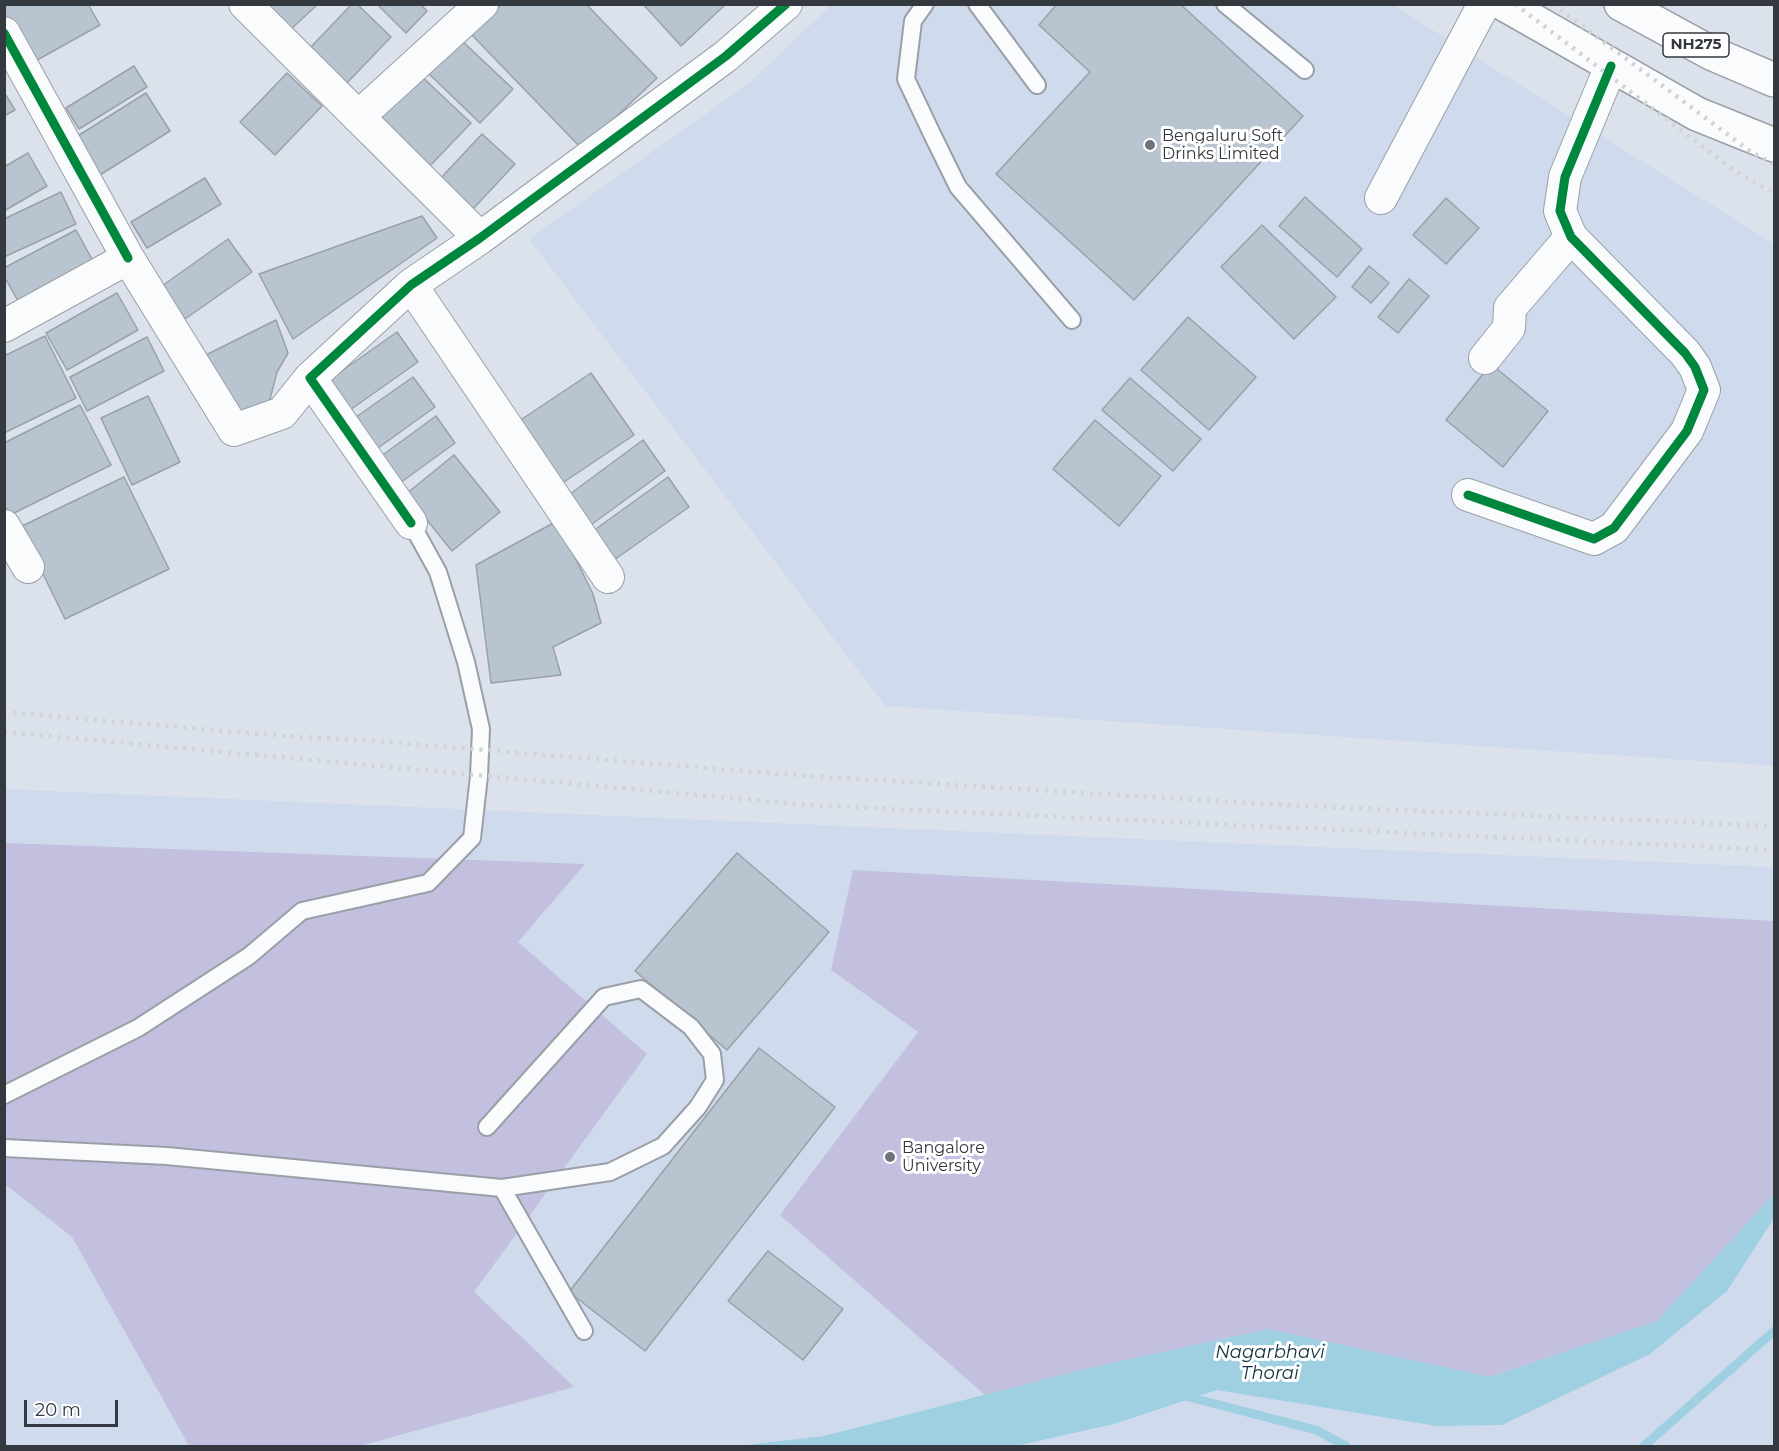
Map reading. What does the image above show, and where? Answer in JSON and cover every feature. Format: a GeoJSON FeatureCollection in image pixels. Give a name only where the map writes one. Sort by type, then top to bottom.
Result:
{"type":"FeatureCollection","features":[{"type":"Feature","properties":{"kind":"highway"},"geometry":{"type":"LineString","coordinates":[[1504,4],[1697,114],[1774,146]]}},
{"type":"Feature","properties":{"kind":"highway","name":"NH275"},"geometry":{"type":"LineString","coordinates":[[1621,4],[1712,53],[1774,80]]}},
{"type":"Feature","properties":{"kind":"street"},"geometry":{"type":"LineString","coordinates":[[245,4],[480,238]]}},
{"type":"Feature","properties":{"kind":"street"},"geometry":{"type":"LineString","coordinates":[[358,117],[482,4]]}},
{"type":"Feature","properties":{"kind":"street"},"geometry":{"type":"LineString","coordinates":[[4,33],[128,258],[234,430],[282,413],[310,378],[411,285],[480,238],[726,56],[786,4]]}},
{"type":"Feature","properties":{"kind":"street"},"geometry":{"type":"LineString","coordinates":[[1381,198],[1484,4]]}},
{"type":"Feature","properties":{"kind":"street"},"geometry":{"type":"LineString","coordinates":[[1468,495],[1594,539],[1614,528],[1688,431],[1704,390],[1695,367],[1685,353],[1571,237],[1560,211],[1565,177],[1611,66]]}},
{"type":"Feature","properties":{"kind":"street"},"geometry":{"type":"LineString","coordinates":[[1485,358],[1509,328],[1510,308],[1571,237]]}},
{"type":"Feature","properties":{"kind":"street"},"geometry":{"type":"LineString","coordinates":[[4,326],[128,258]]}},
{"type":"Feature","properties":{"kind":"street"},"geometry":{"type":"LineString","coordinates":[[411,285],[608,578]]}},
{"type":"Feature","properties":{"kind":"street"},"geometry":{"type":"LineString","coordinates":[[310,378],[411,523]]}},
{"type":"Feature","properties":{"kind":"street"},"geometry":{"type":"LineString","coordinates":[[4,526],[28,567]]}},
{"type":"Feature","properties":{"kind":"lane"},"geometry":{"type":"LineString","coordinates":[[925,4],[913,21],[906,79],[957,187],[1072,320]]}},
{"type":"Feature","properties":{"kind":"lane"},"geometry":{"type":"LineString","coordinates":[[977,4],[1036,85]]}},
{"type":"Feature","properties":{"kind":"lane"},"geometry":{"type":"LineString","coordinates":[[1225,4],[1305,70]]}},
{"type":"Feature","properties":{"kind":"lane"},"geometry":{"type":"LineString","coordinates":[[4,1095],[138,1028],[249,956],[302,911],[428,883],[472,838],[479,776],[481,729],[466,662],[438,572],[411,523]]}},
{"type":"Feature","properties":{"kind":"lane"},"geometry":{"type":"LineString","coordinates":[[4,1148],[167,1156],[502,1188],[610,1172],[663,1146],[698,1107],[715,1080],[712,1054],[691,1027],[641,989],[604,997],[487,1127]]}},
{"type":"Feature","properties":{"kind":"lane"},"geometry":{"type":"LineString","coordinates":[[502,1188],[584,1331]]}},
{"type":"Feature","properties":{"kind":"shaded area"},"geometry":{"type":"Polygon","coordinates":[[[831,5],[1393,5],[1774,244],[1774,766],[885,706],[529,239],[749,83],[831,5]]]}},
{"type":"Feature","properties":{"kind":"shaded area","name":"Bangalore University"},"geometry":{"type":"Polygon","coordinates":[[[5,789],[1774,867],[1774,1446],[5,1446],[5,789]]]}},
{"type":"Feature","properties":{"kind":"shaded area"},"geometry":{"type":"Polygon","coordinates":[[[4,843],[585,864],[518,942],[647,1054],[474,1292],[574,1387],[360,1446],[189,1446],[72,1237],[5,1184],[4,843]]]}},
{"type":"Feature","properties":{"kind":"shaded area"},"geometry":{"type":"Polygon","coordinates":[[[853,870],[1774,921],[1774,1194],[1657,1321],[1489,1377],[1269,1329],[1089,1368],[985,1395],[780,1215],[918,1032],[831,970],[853,870]]]}},
{"type":"Feature","properties":{"kind":"water","name":"Nagarbhavi Thorai"},"geometry":{"type":"Polygon","coordinates":[[[1774,1194],[1774,1218],[1727,1291],[1650,1354],[1502,1425],[1437,1426],[1217,1390],[1114,1424],[1016,1446],[738,1446],[824,1436],[1089,1368],[1269,1329],[1490,1377],[1657,1321],[1774,1194]]]}},
{"type":"Feature","properties":{"kind":"building"},"geometry":{"type":"Polygon","coordinates":[[[4,4],[88,4],[100,25],[30,64],[4,18],[4,4]]]}},
{"type":"Feature","properties":{"kind":"building"},"geometry":{"type":"Polygon","coordinates":[[[264,4],[318,4],[289,31],[264,4]]]}},
{"type":"Feature","properties":{"kind":"building"},"geometry":{"type":"Polygon","coordinates":[[[352,4],[357,4],[391,37],[346,84],[309,49],[352,4]]]}},
{"type":"Feature","properties":{"kind":"building"},"geometry":{"type":"Polygon","coordinates":[[[377,4],[420,4],[427,11],[406,33],[377,4]]]}},
{"type":"Feature","properties":{"kind":"building"},"geometry":{"type":"Polygon","coordinates":[[[502,4],[586,4],[657,78],[582,149],[471,34],[502,4]]]}},
{"type":"Feature","properties":{"kind":"building"},"geometry":{"type":"Polygon","coordinates":[[[643,4],[726,4],[681,46],[643,4]]]}},
{"type":"Feature","properties":{"kind":"building","name":"Bengaluru Soft Drinks Limited"},"geometry":{"type":"Polygon","coordinates":[[[1057,4],[1180,4],[1303,116],[1134,300],[996,174],[1090,72],[1039,25],[1057,4]]]}},
{"type":"Feature","properties":{"kind":"building"},"geometry":{"type":"Polygon","coordinates":[[[459,38],[513,89],[480,123],[427,72],[459,38]]]}},
{"type":"Feature","properties":{"kind":"building"},"geometry":{"type":"Polygon","coordinates":[[[134,66],[147,87],[79,129],[66,108],[134,66]]]}},
{"type":"Feature","properties":{"kind":"building"},"geometry":{"type":"Polygon","coordinates":[[[287,73],[322,106],[275,155],[240,122],[287,73]]]}},
{"type":"Feature","properties":{"kind":"building"},"geometry":{"type":"Polygon","coordinates":[[[418,73],[471,123],[427,169],[374,119],[418,73]]]}},
{"type":"Feature","properties":{"kind":"building"},"geometry":{"type":"Polygon","coordinates":[[[4,92],[15,110],[4,116],[4,92]]]}},
{"type":"Feature","properties":{"kind":"building"},"geometry":{"type":"Polygon","coordinates":[[[146,93],[170,131],[100,175],[76,137],[146,93]]]}},
{"type":"Feature","properties":{"kind":"building"},"geometry":{"type":"Polygon","coordinates":[[[482,134],[515,164],[472,210],[439,180],[482,134]]]}},
{"type":"Feature","properties":{"kind":"building"},"geometry":{"type":"Polygon","coordinates":[[[28,153],[47,186],[4,211],[4,167],[28,153]]]}},
{"type":"Feature","properties":{"kind":"building"},"geometry":{"type":"Polygon","coordinates":[[[205,178],[221,204],[147,248],[131,222],[205,178]]]}},
{"type":"Feature","properties":{"kind":"building"},"geometry":{"type":"Polygon","coordinates":[[[61,192],[76,224],[4,257],[4,219],[61,192]]]}},
{"type":"Feature","properties":{"kind":"building"},"geometry":{"type":"Polygon","coordinates":[[[1305,197],[1362,249],[1337,277],[1279,226],[1305,197]]]}},
{"type":"Feature","properties":{"kind":"building"},"geometry":{"type":"Polygon","coordinates":[[[1446,198],[1479,228],[1446,264],[1413,235],[1446,198]]]}},
{"type":"Feature","properties":{"kind":"building"},"geometry":{"type":"Polygon","coordinates":[[[422,216],[437,238],[293,339],[259,274],[422,216]]]}},
{"type":"Feature","properties":{"kind":"building"},"geometry":{"type":"Polygon","coordinates":[[[1262,225],[1336,297],[1294,339],[1221,267],[1262,225]]]}},
{"type":"Feature","properties":{"kind":"building"},"geometry":{"type":"Polygon","coordinates":[[[76,230],[93,261],[18,301],[4,276],[4,268],[76,230]]]}},
{"type":"Feature","properties":{"kind":"building"},"geometry":{"type":"Polygon","coordinates":[[[228,239],[252,272],[185,319],[162,286],[228,239]]]}},
{"type":"Feature","properties":{"kind":"building"},"geometry":{"type":"Polygon","coordinates":[[[1369,266],[1389,283],[1371,303],[1352,287],[1369,266]]]}},
{"type":"Feature","properties":{"kind":"building"},"geometry":{"type":"Polygon","coordinates":[[[1409,279],[1429,296],[1398,333],[1378,317],[1409,279]]]}},
{"type":"Feature","properties":{"kind":"building"},"geometry":{"type":"Polygon","coordinates":[[[117,293],[138,330],[67,370],[46,333],[117,293]]]}},
{"type":"Feature","properties":{"kind":"building"},"geometry":{"type":"Polygon","coordinates":[[[1188,317],[1256,377],[1209,430],[1141,370],[1188,317]]]}},
{"type":"Feature","properties":{"kind":"building"},"geometry":{"type":"Polygon","coordinates":[[[276,320],[288,353],[277,372],[268,407],[238,418],[206,355],[276,320]]]}},
{"type":"Feature","properties":{"kind":"building"},"geometry":{"type":"Polygon","coordinates":[[[397,332],[418,362],[350,410],[329,380],[397,332]]]}},
{"type":"Feature","properties":{"kind":"building"},"geometry":{"type":"Polygon","coordinates":[[[45,336],[76,398],[4,433],[4,356],[45,336]]]}},
{"type":"Feature","properties":{"kind":"building"},"geometry":{"type":"Polygon","coordinates":[[[147,337],[164,371],[87,411],[70,377],[147,337]]]}},
{"type":"Feature","properties":{"kind":"building"},"geometry":{"type":"Polygon","coordinates":[[[1491,364],[1548,411],[1503,467],[1446,420],[1491,364]]]}},
{"type":"Feature","properties":{"kind":"building"},"geometry":{"type":"Polygon","coordinates":[[[591,373],[634,435],[561,484],[519,421],[591,373]]]}},
{"type":"Feature","properties":{"kind":"building"},"geometry":{"type":"Polygon","coordinates":[[[413,377],[435,407],[378,448],[356,417],[413,377]]]}},
{"type":"Feature","properties":{"kind":"building"},"geometry":{"type":"Polygon","coordinates":[[[1130,378],[1201,439],[1173,471],[1102,410],[1130,378]]]}},
{"type":"Feature","properties":{"kind":"building"},"geometry":{"type":"Polygon","coordinates":[[[148,396],[180,462],[132,485],[101,418],[148,396]]]}},
{"type":"Feature","properties":{"kind":"building"},"geometry":{"type":"Polygon","coordinates":[[[80,405],[111,465],[10,515],[4,504],[4,443],[80,405]]]}},
{"type":"Feature","properties":{"kind":"building"},"geometry":{"type":"Polygon","coordinates":[[[436,416],[455,443],[400,483],[380,457],[436,416]]]}},
{"type":"Feature","properties":{"kind":"building"},"geometry":{"type":"Polygon","coordinates":[[[1095,420],[1161,476],[1119,526],[1053,469],[1095,420]]]}},
{"type":"Feature","properties":{"kind":"building"},"geometry":{"type":"Polygon","coordinates":[[[643,440],[665,471],[588,527],[566,497],[643,440]]]}},
{"type":"Feature","properties":{"kind":"building"},"geometry":{"type":"Polygon","coordinates":[[[454,455],[500,512],[452,551],[406,494],[454,455]]]}},
{"type":"Feature","properties":{"kind":"building"},"geometry":{"type":"Polygon","coordinates":[[[124,477],[169,569],[65,619],[20,527],[124,477]]]}},
{"type":"Feature","properties":{"kind":"building"},"geometry":{"type":"Polygon","coordinates":[[[668,477],[689,507],[614,560],[593,531],[668,477]]]}},
{"type":"Feature","properties":{"kind":"building"},"geometry":{"type":"Polygon","coordinates":[[[557,521],[593,594],[601,623],[553,647],[561,675],[491,683],[476,565],[557,521]]]}},
{"type":"Feature","properties":{"kind":"building"},"geometry":{"type":"Polygon","coordinates":[[[737,853],[829,932],[727,1050],[635,971],[737,853]]]}},
{"type":"Feature","properties":{"kind":"building"},"geometry":{"type":"Polygon","coordinates":[[[759,1048],[835,1107],[645,1351],[569,1292],[759,1048]]]}},
{"type":"Feature","properties":{"kind":"building"},"geometry":{"type":"Polygon","coordinates":[[[768,1251],[843,1309],[803,1360],[728,1301],[768,1251]]]}},
{"type":"Feature","properties":{"kind":"waterway","name":"Nagarbhavi Thorai"},"geometry":{"type":"LineString","coordinates":[[1644,1446],[1774,1331]]}},
{"type":"Feature","properties":{"kind":"waterway","name":"Nagarbhavi Thorai"},"geometry":{"type":"LineString","coordinates":[[1181,1395],[1316,1430],[1346,1446]]}},
{"type":"Feature","properties":{"kind":"railway"},"geometry":{"type":"LineString","coordinates":[[1515,4],[1736,172],[1774,193]]}},
{"type":"Feature","properties":{"kind":"railway"},"geometry":{"type":"LineString","coordinates":[[1553,4],[1751,152],[1774,164]]}},
{"type":"Feature","properties":{"kind":"railway"},"geometry":{"type":"LineString","coordinates":[[4,712],[793,775],[1282,805],[1774,826]]}},
{"type":"Feature","properties":{"kind":"railway"},"geometry":{"type":"LineString","coordinates":[[4,732],[807,805],[1774,850]]}},
{"type":"Feature","properties":{"kind":"cycle path"},"geometry":{"type":"LineString","coordinates":[[411,523],[310,378],[411,285],[480,238],[726,56],[786,4]]}},
{"type":"Feature","properties":{"kind":"cycle path"},"geometry":{"type":"LineString","coordinates":[[4,33],[128,258]]}},
{"type":"Feature","properties":{"kind":"cycle path"},"geometry":{"type":"LineString","coordinates":[[1468,495],[1594,539],[1614,528],[1687,431],[1704,390],[1695,367],[1685,353],[1571,237],[1560,211],[1565,177],[1611,66]]}},
{"type":"Feature","properties":{"kind":"place","name":"Bengaluru Soft Drinks Limited"},"geometry":{"type":"Point","coordinates":[1150,145]}},
{"type":"Feature","properties":{"kind":"place","name":"Bangalore University"},"geometry":{"type":"Point","coordinates":[890,1157]}}]}
